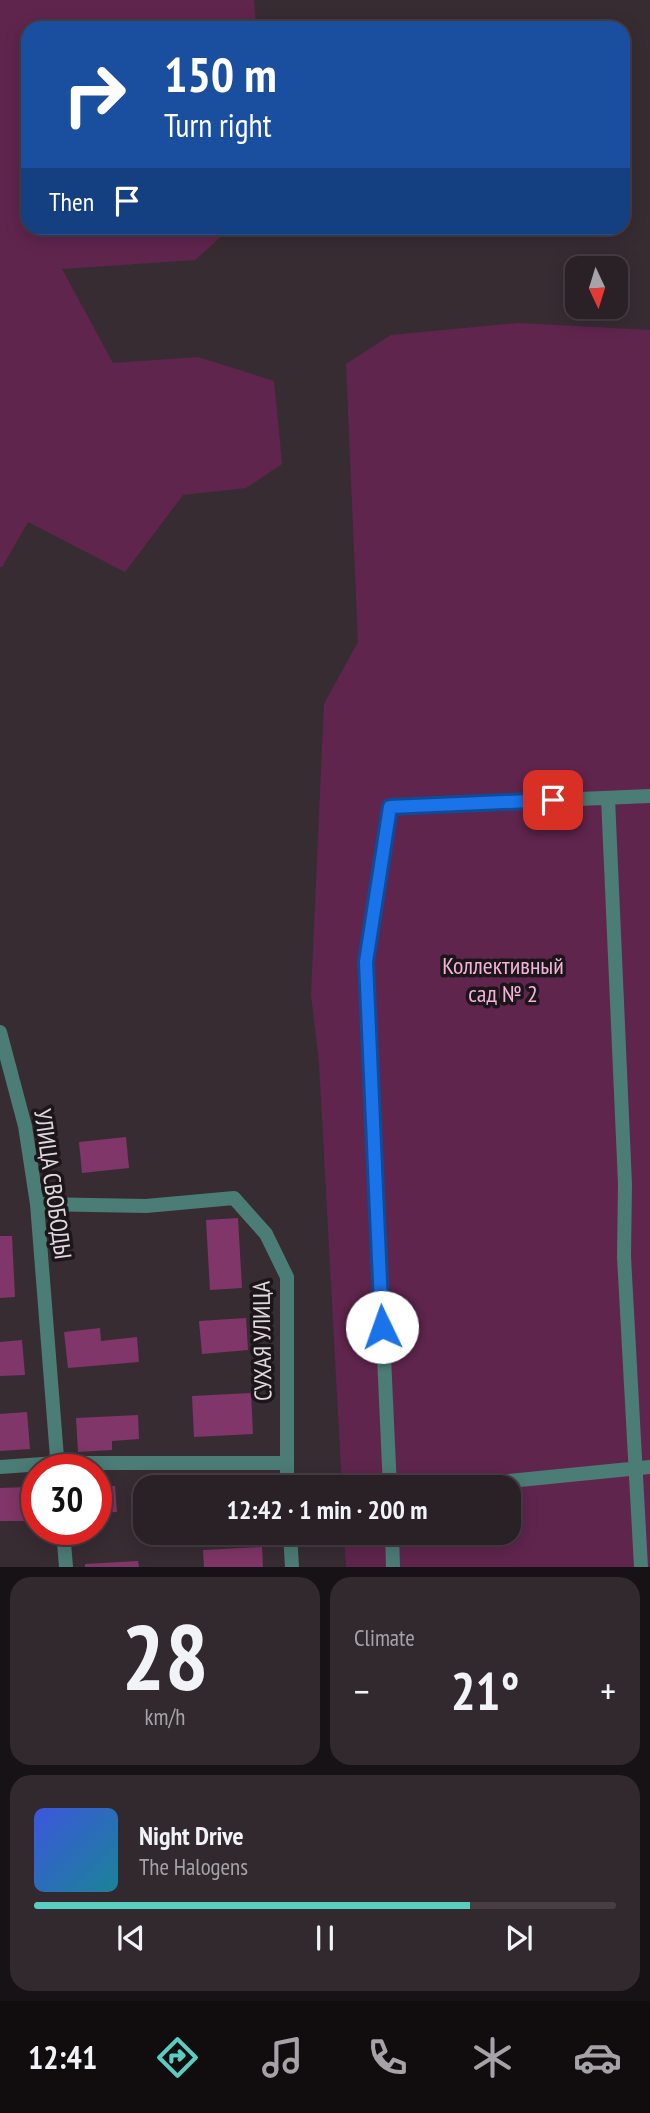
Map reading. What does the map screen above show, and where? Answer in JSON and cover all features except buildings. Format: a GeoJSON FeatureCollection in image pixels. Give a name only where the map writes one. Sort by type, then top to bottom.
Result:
{"type":"FeatureCollection","features":[{"type":"Feature","properties":{"kind":"street"},"geometry":{"type":"LineString","coordinates":[[389,1475],[366,962],[390,807],[650,796]]}},
{"type":"Feature","properties":{"kind":"street"},"geometry":{"type":"LineString","coordinates":[[608,798],[625,1184],[624,1256],[643,1467],[641,1567]]}},
{"type":"Feature","properties":{"kind":"street","name":"УЛИЦА СВОБОДЫ"},"geometry":{"type":"LineString","coordinates":[[0,1032],[25,1126],[37,1204],[57,1454]]}},
{"type":"Feature","properties":{"kind":"street","name":"СУХАЯ УЛИЦА"},"geometry":{"type":"LineString","coordinates":[[37,1204],[146,1206],[234,1198],[266,1234],[287,1277],[286,1475]]}},
{"type":"Feature","properties":{"kind":"street"},"geometry":{"type":"LineString","coordinates":[[112,1465],[286,1463]]}},
{"type":"Feature","properties":{"kind":"street"},"geometry":{"type":"LineString","coordinates":[[0,1467],[21,1467]]}},
{"type":"Feature","properties":{"kind":"street"},"geometry":{"type":"LineString","coordinates":[[521,1480],[643,1467]]}},
{"type":"Feature","properties":{"kind":"street"},"geometry":{"type":"LineString","coordinates":[[64,1545],[66,1567]]}},
{"type":"Feature","properties":{"kind":"street"},"geometry":{"type":"LineString","coordinates":[[291,1545],[292,1567]]}},
{"type":"Feature","properties":{"kind":"street"},"geometry":{"type":"LineString","coordinates":[[392,1545],[393,1567]]}},
{"type":"Feature","properties":{"kind":"green space"},"geometry":{"type":"Polygon","coordinates":[[[0,0],[254,0],[256,21],[21,21],[21,235],[223,235],[195,260],[62,269],[113,363],[198,357],[274,381],[282,464],[246,488],[183,495],[125,572],[28,522],[0,567],[0,0]]]}},
{"type":"Feature","properties":{"kind":"green space","name":"Коллективный сад № 2"},"geometry":{"type":"Polygon","coordinates":[[[518,323],[650,330],[650,1567],[346,1567],[345,1545],[521,1545],[521,1475],[341,1475],[319,1062],[311,995],[324,704],[358,642],[346,364],[391,335],[518,323]]]}},
{"type":"Feature","properties":{"kind":"route"},"geometry":{"type":"LineString","coordinates":[[382,1327],[366,962],[390,807],[553,800]]}}]}
